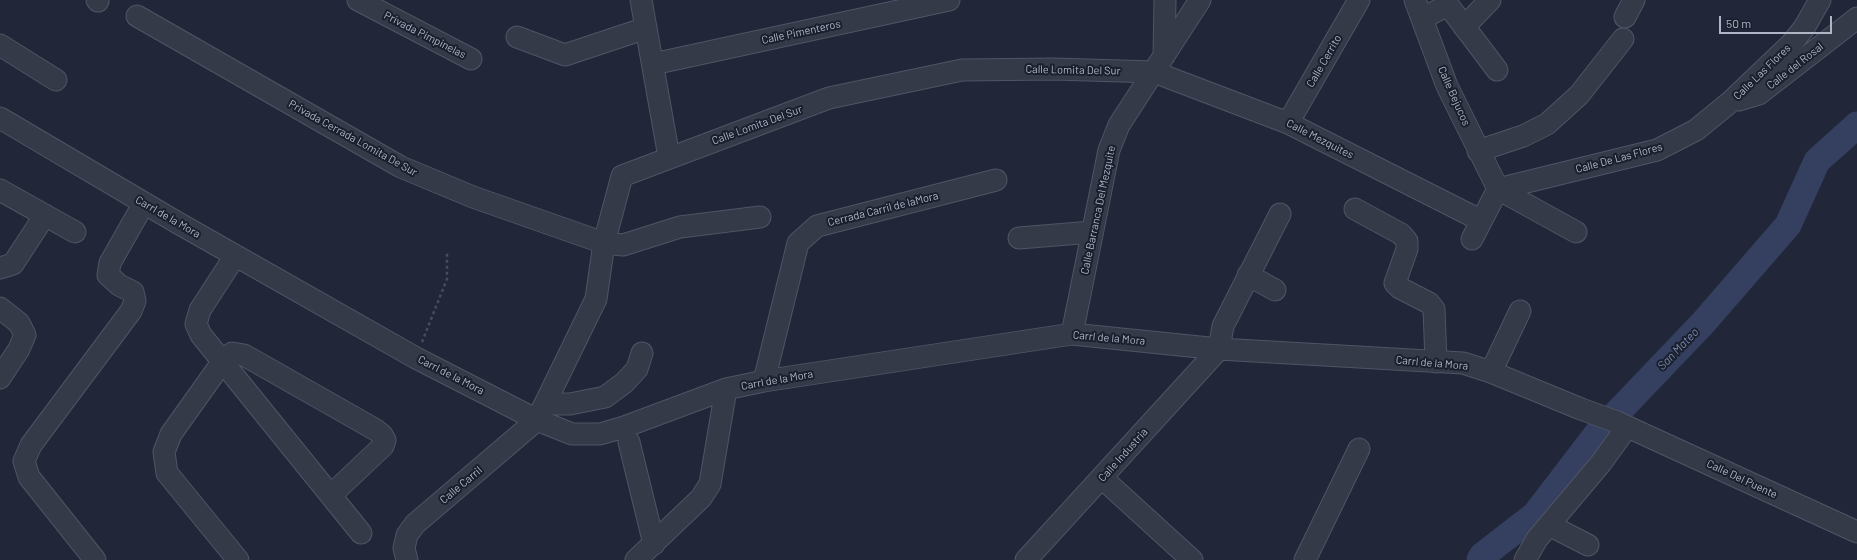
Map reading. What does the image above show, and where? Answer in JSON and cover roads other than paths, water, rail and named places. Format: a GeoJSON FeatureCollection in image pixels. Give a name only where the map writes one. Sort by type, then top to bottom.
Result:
{"type":"FeatureCollection","features":[{"type":"Feature","properties":{"kind":"street","name":"Privada Pimpinelas"},"geometry":{"type":"LineString","coordinates":[[358,0],[471,59]]}},
{"type":"Feature","properties":{"kind":"street"},"geometry":{"type":"LineString","coordinates":[[641,0],[669,158]]}},
{"type":"Feature","properties":{"kind":"street","name":"Calle Pimenteros"},"geometry":{"type":"LineString","coordinates":[[653,64],[949,0]]}},
{"type":"Feature","properties":{"kind":"street"},"geometry":{"type":"LineString","coordinates":[[1159,64],[1165,0]]}},
{"type":"Feature","properties":{"kind":"street","name":"Calle Barranca Del Mezquite"},"geometry":{"type":"LineString","coordinates":[[1072,334],[1108,150],[1119,126],[1200,0]]}},
{"type":"Feature","properties":{"kind":"street","name":"Calle Cerrito"},"geometry":{"type":"LineString","coordinates":[[1288,123],[1359,0]]}},
{"type":"Feature","properties":{"kind":"street"},"geometry":{"type":"LineString","coordinates":[[1464,27],[1490,0]]}},
{"type":"Feature","properties":{"kind":"street","name":"Calle Las Flores"},"geometry":{"type":"LineString","coordinates":[[1729,103],[1792,43],[1804,28],[1820,0]]}},
{"type":"Feature","properties":{"kind":"street"},"geometry":{"type":"LineString","coordinates":[[1419,9],[1448,5],[1497,70]]}},
{"type":"Feature","properties":{"kind":"street","name":"Calle Bejucos"},"geometry":{"type":"LineString","coordinates":[[1419,9],[1447,86],[1498,189]]}},
{"type":"Feature","properties":{"kind":"street","name":"Privada Cerrada Lomita De Sur"},"geometry":{"type":"LineString","coordinates":[[137,16],[401,167],[473,198],[604,243],[624,245],[680,227],[760,217]]}},
{"type":"Feature","properties":{"kind":"street","name":"Calle del Rosal"},"geometry":{"type":"LineString","coordinates":[[1729,103],[1759,94],[1857,18]]}},
{"type":"Feature","properties":{"kind":"street"},"geometry":{"type":"LineString","coordinates":[[517,37],[565,55],[646,28]]}},
{"type":"Feature","properties":{"kind":"street"},"geometry":{"type":"LineString","coordinates":[[1478,151],[1523,136],[1547,124],[1579,95],[1623,39]]}},
{"type":"Feature","properties":{"kind":"street"},"geometry":{"type":"LineString","coordinates":[[0,46],[56,80]]}},
{"type":"Feature","properties":{"kind":"street","name":"Calle Mezquites"},"geometry":{"type":"LineString","coordinates":[[1159,64],[1288,123],[1480,220]]}},
{"type":"Feature","properties":{"kind":"street","name":"Calle Lomita Del Sur"},"geometry":{"type":"LineString","coordinates":[[541,412],[596,299],[604,243],[622,176],[829,98],[962,70],[1054,69],[1159,64]]}},
{"type":"Feature","properties":{"kind":"street","name":"Calle De Las Flores"},"geometry":{"type":"LineString","coordinates":[[1498,189],[1657,150],[1696,130],[1729,103]]}},
{"type":"Feature","properties":{"kind":"street","name":"Carrl de la Mora"},"geometry":{"type":"LineString","coordinates":[[0,118],[144,203],[416,358],[541,412],[572,434],[600,434],[624,427],[726,389],[764,380],[1072,334],[1219,349],[1463,363],[1491,372],[1622,424]]}},
{"type":"Feature","properties":{"kind":"street","name":"Cerrada Carril de laMora"},"geometry":{"type":"LineString","coordinates":[[764,380],[798,243],[817,226],[996,180]]}},
{"type":"Feature","properties":{"kind":"street"},"geometry":{"type":"LineString","coordinates":[[1472,239],[1480,220],[1498,189],[1576,232]]}},
{"type":"Feature","properties":{"kind":"street"},"geometry":{"type":"LineString","coordinates":[[0,190],[75,232]]}},
{"type":"Feature","properties":{"kind":"street"},"geometry":{"type":"LineString","coordinates":[[95,560],[29,477],[24,461],[31,445],[131,311],[135,301],[133,292],[118,285],[108,275],[110,263],[144,203]]}},
{"type":"Feature","properties":{"kind":"street"},"geometry":{"type":"LineString","coordinates":[[1354,209],[1401,234],[1407,241],[1407,249],[1396,283],[1400,288],[1429,303],[1434,309],[1436,362]]}},
{"type":"Feature","properties":{"kind":"street"},"geometry":{"type":"LineString","coordinates":[[1219,349],[1223,326],[1280,214]]}},
{"type":"Feature","properties":{"kind":"street"},"geometry":{"type":"LineString","coordinates":[[0,268],[13,264],[45,215]]}},
{"type":"Feature","properties":{"kind":"street"},"geometry":{"type":"LineString","coordinates":[[1019,238],[1092,232]]}},
{"type":"Feature","properties":{"kind":"street"},"geometry":{"type":"LineString","coordinates":[[236,256],[200,310],[196,324],[201,335],[361,533]]}},
{"type":"Feature","properties":{"kind":"street"},"geometry":{"type":"LineString","coordinates":[[1248,275],[1275,290]]}},
{"type":"Feature","properties":{"kind":"street"},"geometry":{"type":"LineString","coordinates":[[0,308],[19,323],[25,335],[19,349],[0,378]]}},
{"type":"Feature","properties":{"kind":"street"},"geometry":{"type":"LineString","coordinates":[[1491,372],[1520,311]]}},
{"type":"Feature","properties":{"kind":"street","name":"Calle Industria"},"geometry":{"type":"LineString","coordinates":[[1026,560],[1219,349]]}},
{"type":"Feature","properties":{"kind":"street"},"geometry":{"type":"LineString","coordinates":[[238,560],[167,473],[164,452],[171,434],[223,361],[232,353],[244,355],[376,430],[382,435],[385,440],[383,446],[331,495]]}},
{"type":"Feature","properties":{"kind":"street"},"geometry":{"type":"LineString","coordinates":[[541,412],[605,397],[624,383],[637,369],[642,353]]}},
{"type":"Feature","properties":{"kind":"street"},"geometry":{"type":"LineString","coordinates":[[636,560],[701,498],[710,484],[726,389]]}},
{"type":"Feature","properties":{"kind":"street","name":"Calle Carril"},"geometry":{"type":"LineString","coordinates":[[407,560],[404,548],[407,534],[415,524],[541,412]]}},
{"type":"Feature","properties":{"kind":"street"},"geometry":{"type":"LineString","coordinates":[[1525,560],[1537,539],[1601,463],[1622,424]]}},
{"type":"Feature","properties":{"kind":"street","name":"Calle Del Puente"},"geometry":{"type":"LineString","coordinates":[[1622,424],[1857,532]]}},
{"type":"Feature","properties":{"kind":"street"},"geometry":{"type":"LineString","coordinates":[[629,442],[654,544]]}},
{"type":"Feature","properties":{"kind":"street"},"geometry":{"type":"LineString","coordinates":[[1305,560],[1360,449]]}},
{"type":"Feature","properties":{"kind":"street"},"geometry":{"type":"LineString","coordinates":[[1102,478],[1192,560]]}},
{"type":"Feature","properties":{"kind":"street"},"geometry":{"type":"LineString","coordinates":[[1549,524],[1588,545]]}},
{"type":"Feature","properties":{"kind":"waterway","name":"San Mateo"},"geometry":{"type":"LineString","coordinates":[[1480,560],[1482,556],[1535,515],[1597,434],[1703,323],[1788,225],[1817,161],[1857,125]]}}]}
